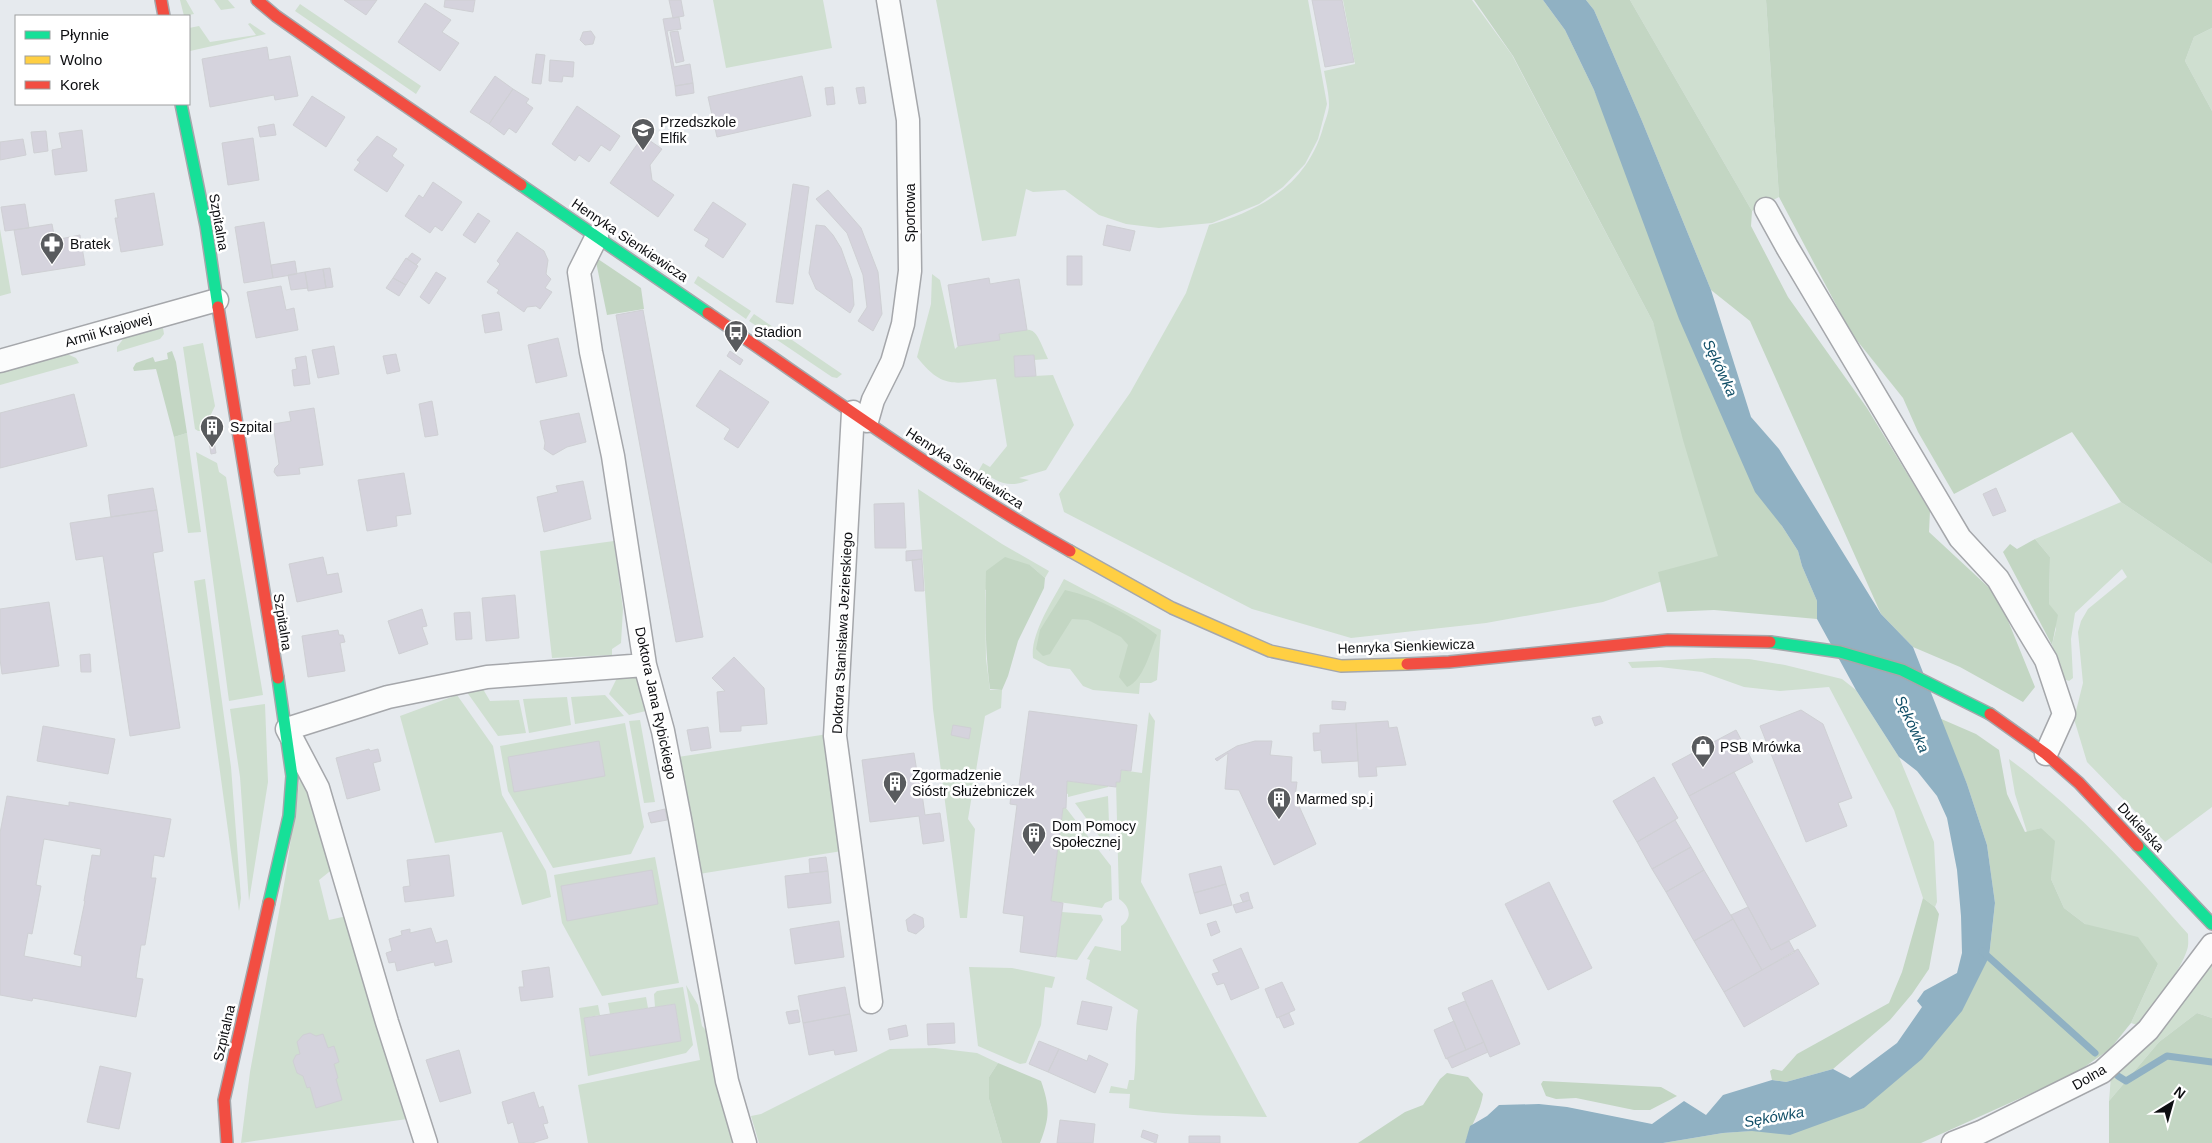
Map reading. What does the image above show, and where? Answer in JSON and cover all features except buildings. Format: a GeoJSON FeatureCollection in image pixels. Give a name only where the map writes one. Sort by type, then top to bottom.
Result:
{"type":"FeatureCollection","features":[{"type":"Feature","properties":{"kind":"main road"},"geometry":{"type":"LineString","coordinates":[[161,0],[164,15]]}},
{"type":"Feature","properties":{"kind":"main road","name":"Henryka Sienkiewicza"},"geometry":{"type":"LineString","coordinates":[[257,0],[276,16],[340,61],[860,416],[1021,523],[1172,608],[1270,651],[1341,666],[1449,662],[1668,640],[1759,640],[1840,652],[1902,670],[1999,719]]}},
{"type":"Feature","properties":{"kind":"main road","name":"Szpitalna"},"geometry":{"type":"LineString","coordinates":[[181,105],[206,226],[287,729],[292,776],[289,816],[224,1100],[227,1143]]}},
{"type":"Feature","properties":{"kind":"main road","name":"Dukielska"},"geometry":{"type":"LineString","coordinates":[[1999,719],[2046,754],[2079,783],[2212,924]]}},
{"type":"Feature","properties":{"kind":"street","name":"Sportowa"},"geometry":{"type":"LineString","coordinates":[[860,416],[873,400],[892,362],[903,324],[910,271],[908,120],[888,0]]}},
{"type":"Feature","properties":{"kind":"street"},"geometry":{"type":"LineString","coordinates":[[1766,209],[1787,248],[1960,538],[1998,579],[2046,660],[2064,714],[2046,754]]}},
{"type":"Feature","properties":{"kind":"street","name":"Doktora Jana Rybickiego"},"geometry":{"type":"LineString","coordinates":[[597,236],[579,272],[591,352],[613,456],[645,665],[663,731],[686,845],[727,1081],[745,1143]]}},
{"type":"Feature","properties":{"kind":"street","name":"Armii Krajowej"},"geometry":{"type":"LineString","coordinates":[[0,361],[217,300]]}},
{"type":"Feature","properties":{"kind":"street","name":"Doktora Stanisława Jezierskiego"},"geometry":{"type":"LineString","coordinates":[[860,416],[835,736],[871,1002]]}},
{"type":"Feature","properties":{"kind":"street"},"geometry":{"type":"LineString","coordinates":[[426,1143],[387,1022],[318,788],[287,729],[388,697],[487,677],[645,665]]}},
{"type":"Feature","properties":{"kind":"street","name":"Dolna"},"geometry":{"type":"LineString","coordinates":[[1953,1143],[1981,1132],[2102,1072],[2148,1030],[2212,945]]}},
{"type":"Feature","properties":{"kind":"green space"},"geometry":{"type":"Polygon","coordinates":[[[180,0],[186,0],[194,14],[184,15],[180,0]]]}},
{"type":"Feature","properties":{"kind":"green space"},"geometry":{"type":"Polygon","coordinates":[[[214,0],[228,0],[235,8],[221,10],[214,0]]]}},
{"type":"Feature","properties":{"kind":"green space"},"geometry":{"type":"Polygon","coordinates":[[[713,0],[823,0],[832,48],[726,68],[713,0]]]}},
{"type":"Feature","properties":{"kind":"green space"},"geometry":{"type":"Polygon","coordinates":[[[936,0],[1308,0],[1327,104],[1318,139],[1305,164],[1283,187],[1259,204],[1212,223],[1159,228],[1126,224],[1099,215],[1065,190],[1033,192],[1026,189],[1016,236],[982,241],[936,0]]]}},
{"type":"Feature","properties":{"kind":"green space"},"geometry":{"type":"Polygon","coordinates":[[[1343,0],[1472,0],[1512,55],[1653,322],[1725,559],[1603,602],[1486,623],[1351,638],[1252,609],[1064,512],[1059,494],[1130,393],[1186,293],[1209,225],[1247,211],[1280,192],[1306,165],[1316,148],[1329,108],[1324,71],[1355,64],[1343,0]]]}},
{"type":"Feature","properties":{"kind":"green space"},"geometry":{"type":"Polygon","coordinates":[[[1474,0],[1543,0],[1565,30],[1594,90],[1782,526],[1798,551],[1802,566],[1817,601],[1817,619],[1714,610],[1667,612],[1658,572],[1718,556],[1683,440],[1653,322],[1513,56],[1474,0]]]}},
{"type":"Feature","properties":{"kind":"green space"},"geometry":{"type":"Polygon","coordinates":[[[1586,0],[1630,0],[1752,211],[1751,226],[1788,297],[1867,408],[1930,511],[1929,532],[1998,596],[2035,687],[2023,702],[1960,667],[1913,647],[1881,614],[1750,321],[1711,290],[1642,121],[1594,10],[1586,0]]]}},
{"type":"Feature","properties":{"kind":"green space"},"geometry":{"type":"Polygon","coordinates":[[[1630,0],[1766,0],[1779,197],[1752,211],[1630,0]]]}},
{"type":"Feature","properties":{"kind":"green space"},"geometry":{"type":"Polygon","coordinates":[[[1766,0],[2212,0],[2212,28],[2194,37],[2185,61],[2212,111],[2212,564],[2121,502],[2072,432],[1954,494],[1918,432],[1903,398],[1851,333],[1779,197],[1766,0]]]}},
{"type":"Feature","properties":{"kind":"green space"},"geometry":{"type":"Polygon","coordinates":[[[300,4],[421,86],[416,94],[295,11],[300,4]]]}},
{"type":"Feature","properties":{"kind":"green space"},"geometry":{"type":"Polygon","coordinates":[[[250,23],[266,34],[190,51],[190,28],[199,26],[210,42],[256,35],[248,24],[250,23]]]}},
{"type":"Feature","properties":{"kind":"green space"},"geometry":{"type":"Polygon","coordinates":[[[2212,28],[2212,111],[2185,61],[2194,37],[2212,28]]]}},
{"type":"Feature","properties":{"kind":"green space"},"geometry":{"type":"Polygon","coordinates":[[[0,229],[11,293],[0,296],[0,229]]]}},
{"type":"Feature","properties":{"kind":"green space"},"geometry":{"type":"Polygon","coordinates":[[[595,257],[641,288],[644,309],[607,315],[595,257]]]}},
{"type":"Feature","properties":{"kind":"green space"},"geometry":{"type":"Polygon","coordinates":[[[932,274],[940,280],[955,349],[958,346],[1000,340],[999,334],[1020,330],[1032,331],[1043,347],[1048,359],[1034,360],[1034,355],[1014,356],[1015,377],[1053,375],[1074,425],[1046,470],[1019,478],[1029,480],[1015,484],[1003,483],[979,470],[983,463],[990,467],[1007,446],[996,379],[961,383],[944,380],[935,376],[917,357],[931,304],[932,274]]]}},
{"type":"Feature","properties":{"kind":"green space"},"geometry":{"type":"Polygon","coordinates":[[[698,276],[751,311],[746,319],[694,283],[698,276]]]}},
{"type":"Feature","properties":{"kind":"green space"},"geometry":{"type":"Polygon","coordinates":[[[754,314],[842,374],[837,378],[832,377],[749,321],[754,314]]]}},
{"type":"Feature","properties":{"kind":"green space"},"geometry":{"type":"Polygon","coordinates":[[[163,328],[164,334],[160,339],[117,352],[117,347],[124,338],[163,328]]]}},
{"type":"Feature","properties":{"kind":"green space"},"geometry":{"type":"Polygon","coordinates":[[[203,343],[215,406],[203,431],[198,431],[195,429],[183,347],[203,343]]]}},
{"type":"Feature","properties":{"kind":"green space"},"geometry":{"type":"Polygon","coordinates":[[[172,351],[176,362],[187,433],[174,437],[156,369],[134,371],[133,368],[136,363],[153,357],[155,362],[168,359],[167,353],[172,351]]]}},
{"type":"Feature","properties":{"kind":"green space"},"geometry":{"type":"Polygon","coordinates":[[[67,354],[76,358],[79,363],[0,385],[0,372],[67,354]]]}},
{"type":"Feature","properties":{"kind":"green space"},"geometry":{"type":"Polygon","coordinates":[[[187,433],[201,532],[188,533],[174,437],[187,433]]]}},
{"type":"Feature","properties":{"kind":"green space"},"geometry":{"type":"Polygon","coordinates":[[[196,452],[217,463],[219,472],[226,477],[263,695],[229,701],[196,452]]]}},
{"type":"Feature","properties":{"kind":"green space"},"geometry":{"type":"Polygon","coordinates":[[[918,489],[1002,544],[1049,571],[1045,578],[1030,565],[985,590],[986,659],[990,690],[1002,690],[1001,708],[985,716],[968,819],[975,829],[967,918],[960,918],[933,709],[918,489]]]}},
{"type":"Feature","properties":{"kind":"green space"},"geometry":{"type":"Polygon","coordinates":[[[2121,502],[2212,564],[2212,807],[2165,842],[2087,762],[2074,719],[2083,683],[2078,632],[2081,621],[2088,609],[2127,577],[2122,569],[2075,613],[2071,639],[2073,678],[2069,681],[2063,679],[2052,645],[2056,629],[2049,604],[2050,557],[2035,539],[2121,502]]]}},
{"type":"Feature","properties":{"kind":"green space"},"geometry":{"type":"Polygon","coordinates":[[[2035,539],[2050,557],[2049,604],[2058,615],[2052,645],[2003,552],[2010,544],[2017,549],[2035,539]]]}},
{"type":"Feature","properties":{"kind":"green space"},"geometry":{"type":"Polygon","coordinates":[[[614,541],[623,609],[621,643],[612,649],[612,655],[552,658],[540,551],[614,541]]]}},
{"type":"Feature","properties":{"kind":"green space"},"geometry":{"type":"Polygon","coordinates":[[[1005,557],[1030,565],[1045,578],[1044,588],[1018,641],[1002,690],[990,689],[987,660],[986,571],[1005,557]]]}},
{"type":"Feature","properties":{"kind":"green space"},"geometry":{"type":"Polygon","coordinates":[[[205,579],[231,767],[241,898],[239,911],[194,581],[205,579]]]}},
{"type":"Feature","properties":{"kind":"green space"},"geometry":{"type":"Polygon","coordinates":[[[1064,579],[1161,630],[1157,680],[1151,683],[1140,683],[1139,694],[1093,690],[1083,686],[1070,669],[1048,666],[1033,658],[1035,638],[1064,579]]]}},
{"type":"Feature","properties":{"kind":"green space"},"geometry":{"type":"Polygon","coordinates":[[[1065,590],[1090,597],[1113,608],[1136,620],[1157,635],[1142,672],[1133,683],[1127,687],[1119,677],[1128,645],[1121,637],[1088,620],[1072,619],[1050,654],[1043,656],[1036,649],[1040,630],[1065,590]]]}},
{"type":"Feature","properties":{"kind":"green space"},"geometry":{"type":"Polygon","coordinates":[[[1714,658],[1749,659],[1785,665],[1842,679],[1856,690],[1899,757],[1934,842],[1937,902],[1935,907],[1923,898],[1894,810],[1829,687],[1780,691],[1744,687],[1702,672],[1660,667],[1632,668],[1628,662],[1714,658]]]}},
{"type":"Feature","properties":{"kind":"green space"},"geometry":{"type":"Polygon","coordinates":[[[639,675],[646,711],[629,715],[609,694],[618,676],[639,675]]]}},
{"type":"Feature","properties":{"kind":"green space"},"geometry":{"type":"Polygon","coordinates":[[[480,684],[490,701],[519,700],[526,733],[498,736],[464,688],[480,684]]]}},
{"type":"Feature","properties":{"kind":"green space"},"geometry":{"type":"Polygon","coordinates":[[[457,695],[493,746],[502,795],[546,871],[551,897],[522,905],[502,832],[435,843],[400,716],[457,695]]]}},
{"type":"Feature","properties":{"kind":"green space"},"geometry":{"type":"Polygon","coordinates":[[[605,695],[624,716],[575,724],[571,697],[605,695]]]}},
{"type":"Feature","properties":{"kind":"green space"},"geometry":{"type":"Polygon","coordinates":[[[567,697],[571,725],[529,733],[523,699],[567,697]]]}},
{"type":"Feature","properties":{"kind":"green space"},"geometry":{"type":"Polygon","coordinates":[[[265,704],[268,782],[249,901],[240,777],[230,709],[265,704]]]}},
{"type":"Feature","properties":{"kind":"green space"},"geometry":{"type":"Polygon","coordinates":[[[1149,712],[1155,721],[1141,882],[1267,1117],[1146,1111],[1129,1108],[1130,1094],[1109,1093],[1111,1086],[1127,1089],[1129,1080],[1134,1080],[1138,1010],[1086,979],[1090,960],[1087,959],[1095,946],[1121,951],[1121,926],[1129,916],[1129,912],[1126,905],[1119,899],[1116,782],[1120,782],[1121,770],[1142,773],[1149,712]]]}},
{"type":"Feature","properties":{"kind":"green space"},"geometry":{"type":"Polygon","coordinates":[[[1939,718],[1976,734],[1999,750],[2007,794],[2025,832],[2041,828],[2055,841],[2051,879],[2064,908],[2085,924],[2138,937],[2158,964],[2131,1023],[2110,1049],[2076,1073],[1921,1143],[1663,1143],[1723,1133],[1751,1131],[1864,1108],[1989,957],[1995,903],[1987,845],[1967,784],[1939,718]]]}},
{"type":"Feature","properties":{"kind":"green space"},"geometry":{"type":"Polygon","coordinates":[[[640,720],[655,802],[644,803],[629,721],[640,720]]]}},
{"type":"Feature","properties":{"kind":"green space"},"geometry":{"type":"Polygon","coordinates":[[[625,723],[644,827],[631,854],[553,868],[508,791],[500,746],[625,723]]]}},
{"type":"Feature","properties":{"kind":"green space"},"geometry":{"type":"Polygon","coordinates":[[[828,734],[842,851],[699,874],[678,757],[828,734]]]}},
{"type":"Feature","properties":{"kind":"green space"},"geometry":{"type":"Polygon","coordinates":[[[2009,759],[2081,820],[2125,864],[2188,934],[2188,948],[2172,979],[2137,1025],[2131,1023],[2158,964],[2085,924],[2064,908],[2051,879],[2052,862],[2041,828],[2027,832],[2015,794],[2009,759]]]}},
{"type":"Feature","properties":{"kind":"green space"},"geometry":{"type":"Polygon","coordinates":[[[301,770],[334,868],[319,880],[329,920],[347,916],[414,1118],[241,1143],[250,1072],[285,879],[301,770]]]}},
{"type":"Feature","properties":{"kind":"green space"},"geometry":{"type":"Polygon","coordinates":[[[1067,781],[1108,787],[1068,797],[1068,794],[1065,793],[1067,781]]]}},
{"type":"Feature","properties":{"kind":"green space"},"geometry":{"type":"Polygon","coordinates":[[[1108,796],[1110,851],[1075,803],[1108,796]]]}},
{"type":"Feature","properties":{"kind":"green space"},"geometry":{"type":"Polygon","coordinates":[[[1063,808],[1066,808],[1111,866],[1112,900],[1105,903],[1102,908],[1051,901],[1063,808]]]}},
{"type":"Feature","properties":{"kind":"green space"},"geometry":{"type":"Polygon","coordinates":[[[655,857],[679,983],[602,996],[562,923],[554,875],[655,857]]]}},
{"type":"Feature","properties":{"kind":"green space"},"geometry":{"type":"Polygon","coordinates":[[[1923,898],[1935,907],[1939,914],[1929,969],[1912,994],[1890,1020],[1833,1069],[1786,1082],[1772,1080],[1770,1071],[1773,1069],[1782,1071],[1797,1054],[1889,1003],[1902,972],[1923,898]]]}},
{"type":"Feature","properties":{"kind":"green space"},"geometry":{"type":"Polygon","coordinates":[[[1062,912],[1101,915],[1103,920],[1077,960],[1056,957],[1062,912]]]}},
{"type":"Feature","properties":{"kind":"green space"},"geometry":{"type":"Polygon","coordinates":[[[2212,959],[2212,1018],[2197,1013],[2159,1042],[2109,1101],[2111,1076],[2212,959]]]}},
{"type":"Feature","properties":{"kind":"green space"},"geometry":{"type":"Polygon","coordinates":[[[969,967],[1012,968],[1055,977],[1052,988],[1045,987],[1041,1025],[1026,1063],[1020,1064],[978,1046],[969,967]]]}},
{"type":"Feature","properties":{"kind":"green space"},"geometry":{"type":"Polygon","coordinates":[[[686,985],[698,1005],[702,1026],[713,1037],[735,1143],[588,1143],[578,1085],[700,1060],[686,985]]]}},
{"type":"Feature","properties":{"kind":"green space"},"geometry":{"type":"Polygon","coordinates":[[[683,987],[693,1045],[686,1053],[588,1076],[579,1008],[598,1005],[600,1015],[584,1018],[590,1056],[681,1041],[675,1004],[655,1007],[654,994],[657,991],[683,987]]]}},
{"type":"Feature","properties":{"kind":"green space"},"geometry":{"type":"Polygon","coordinates":[[[646,997],[648,1008],[610,1014],[608,1003],[646,997]]]}},
{"type":"Feature","properties":{"kind":"green space"},"geometry":{"type":"Polygon","coordinates":[[[2197,1013],[2212,1018],[2212,1143],[2109,1143],[2109,1101],[2159,1042],[2197,1013]]]}},
{"type":"Feature","properties":{"kind":"green space"},"geometry":{"type":"Polygon","coordinates":[[[935,1048],[977,1053],[998,1063],[989,1077],[989,1099],[1002,1143],[759,1143],[751,1116],[761,1114],[890,1049],[935,1048]]]}},
{"type":"Feature","properties":{"kind":"green space"},"geometry":{"type":"Polygon","coordinates":[[[998,1063],[1041,1081],[1048,1112],[1046,1126],[1040,1143],[1002,1143],[989,1099],[989,1077],[998,1063]]]}},
{"type":"Feature","properties":{"kind":"green space"},"geometry":{"type":"Polygon","coordinates":[[[1447,1073],[1468,1077],[1483,1094],[1480,1107],[1465,1143],[1358,1143],[1405,1112],[1423,1105],[1440,1079],[1447,1073]]]}},
{"type":"Feature","properties":{"kind":"green space"},"geometry":{"type":"Polygon","coordinates":[[[1543,1081],[1661,1087],[1677,1096],[1650,1110],[1634,1110],[1576,1098],[1556,1099],[1546,1096],[1541,1084],[1543,1081]]]}},
{"type":"Feature","properties":{"kind":"water","name":"Sękówka"},"geometry":{"type":"Polygon","coordinates":[[[1543,0],[1586,0],[1594,10],[1711,290],[1751,417],[1779,449],[1881,614],[1913,647],[1967,784],[1987,845],[1995,903],[1989,957],[1962,1011],[1922,1059],[1864,1108],[1790,1135],[1752,1131],[1723,1133],[1663,1143],[1465,1143],[1470,1126],[1487,1116],[1499,1105],[1539,1104],[1567,1107],[1652,1124],[1684,1101],[1706,1115],[1723,1095],[1772,1080],[1786,1082],[1833,1069],[1850,1078],[1897,1043],[1922,1007],[1917,1001],[1924,991],[1957,973],[1962,953],[1957,870],[1947,818],[1937,796],[1917,771],[1899,757],[1856,690],[1817,619],[1817,601],[1802,566],[1798,551],[1782,526],[1755,492],[1679,319],[1594,90],[1565,30],[1543,0]]]}},
{"type":"Feature","properties":{"kind":"waterway"},"geometry":{"type":"LineString","coordinates":[[1982,951],[2095,1053]]}},
{"type":"Feature","properties":{"kind":"waterway"},"geometry":{"type":"LineString","coordinates":[[2118,1076],[2126,1081],[2167,1056],[2212,1062]]}},
{"type":"Feature","properties":{"kind":"traffic: fast"},"geometry":{"type":"LineString","coordinates":[[181,105],[206,226],[218,307]]}},
{"type":"Feature","properties":{"kind":"traffic: fast"},"geometry":{"type":"LineString","coordinates":[[521,185],[708,313]]}},
{"type":"Feature","properties":{"kind":"traffic: fast"},"geometry":{"type":"LineString","coordinates":[[1770,642],[1840,652],[1902,670],[1990,714]]}},
{"type":"Feature","properties":{"kind":"traffic: fast"},"geometry":{"type":"LineString","coordinates":[[269,903],[289,816],[292,776],[278,678]]}},
{"type":"Feature","properties":{"kind":"traffic: fast"},"geometry":{"type":"LineString","coordinates":[[2138,846],[2212,924]]}},
{"type":"Feature","properties":{"kind":"traffic: slow"},"geometry":{"type":"LineString","coordinates":[[1070,551],[1172,608],[1270,651],[1341,666],[1407,664]]}},
{"type":"Feature","properties":{"kind":"traffic: jam"},"geometry":{"type":"LineString","coordinates":[[161,0],[164,15]]}},
{"type":"Feature","properties":{"kind":"traffic: jam"},"geometry":{"type":"LineString","coordinates":[[257,0],[276,16],[340,61],[521,185]]}},
{"type":"Feature","properties":{"kind":"traffic: jam"},"geometry":{"type":"LineString","coordinates":[[218,307],[278,678]]}},
{"type":"Feature","properties":{"kind":"traffic: jam"},"geometry":{"type":"LineString","coordinates":[[708,313],[931,466],[1070,551]]}},
{"type":"Feature","properties":{"kind":"traffic: jam"},"geometry":{"type":"LineString","coordinates":[[1407,664],[1449,662],[1668,640],[1770,642]]}},
{"type":"Feature","properties":{"kind":"traffic: jam"},"geometry":{"type":"LineString","coordinates":[[1990,714],[2046,754],[2079,783],[2138,846]]}},
{"type":"Feature","properties":{"kind":"traffic: jam"},"geometry":{"type":"LineString","coordinates":[[227,1143],[224,1100],[269,903]]}},
{"type":"Feature","properties":{"kind":"place","name":"Przedszkole Elfik"},"geometry":{"type":"Point","coordinates":[643,151]}},
{"type":"Feature","properties":{"kind":"place","name":"Bratek"},"geometry":{"type":"Point","coordinates":[52,265]}},
{"type":"Feature","properties":{"kind":"place","name":"Stadion"},"geometry":{"type":"Point","coordinates":[736,353]}},
{"type":"Feature","properties":{"kind":"place","name":"Szpital"},"geometry":{"type":"Point","coordinates":[212,448]}},
{"type":"Feature","properties":{"kind":"place","name":"PSB Mrówka"},"geometry":{"type":"Point","coordinates":[1703,768]}},
{"type":"Feature","properties":{"kind":"place","name":"Zgormadzenie Sióstr Służebniczek"},"geometry":{"type":"Point","coordinates":[895,804]}},
{"type":"Feature","properties":{"kind":"place","name":"Marmed sp.j"},"geometry":{"type":"Point","coordinates":[1279,820]}},
{"type":"Feature","properties":{"kind":"place","name":"Dom Pomocy Społecznej"},"geometry":{"type":"Point","coordinates":[1034,855]}}]}
